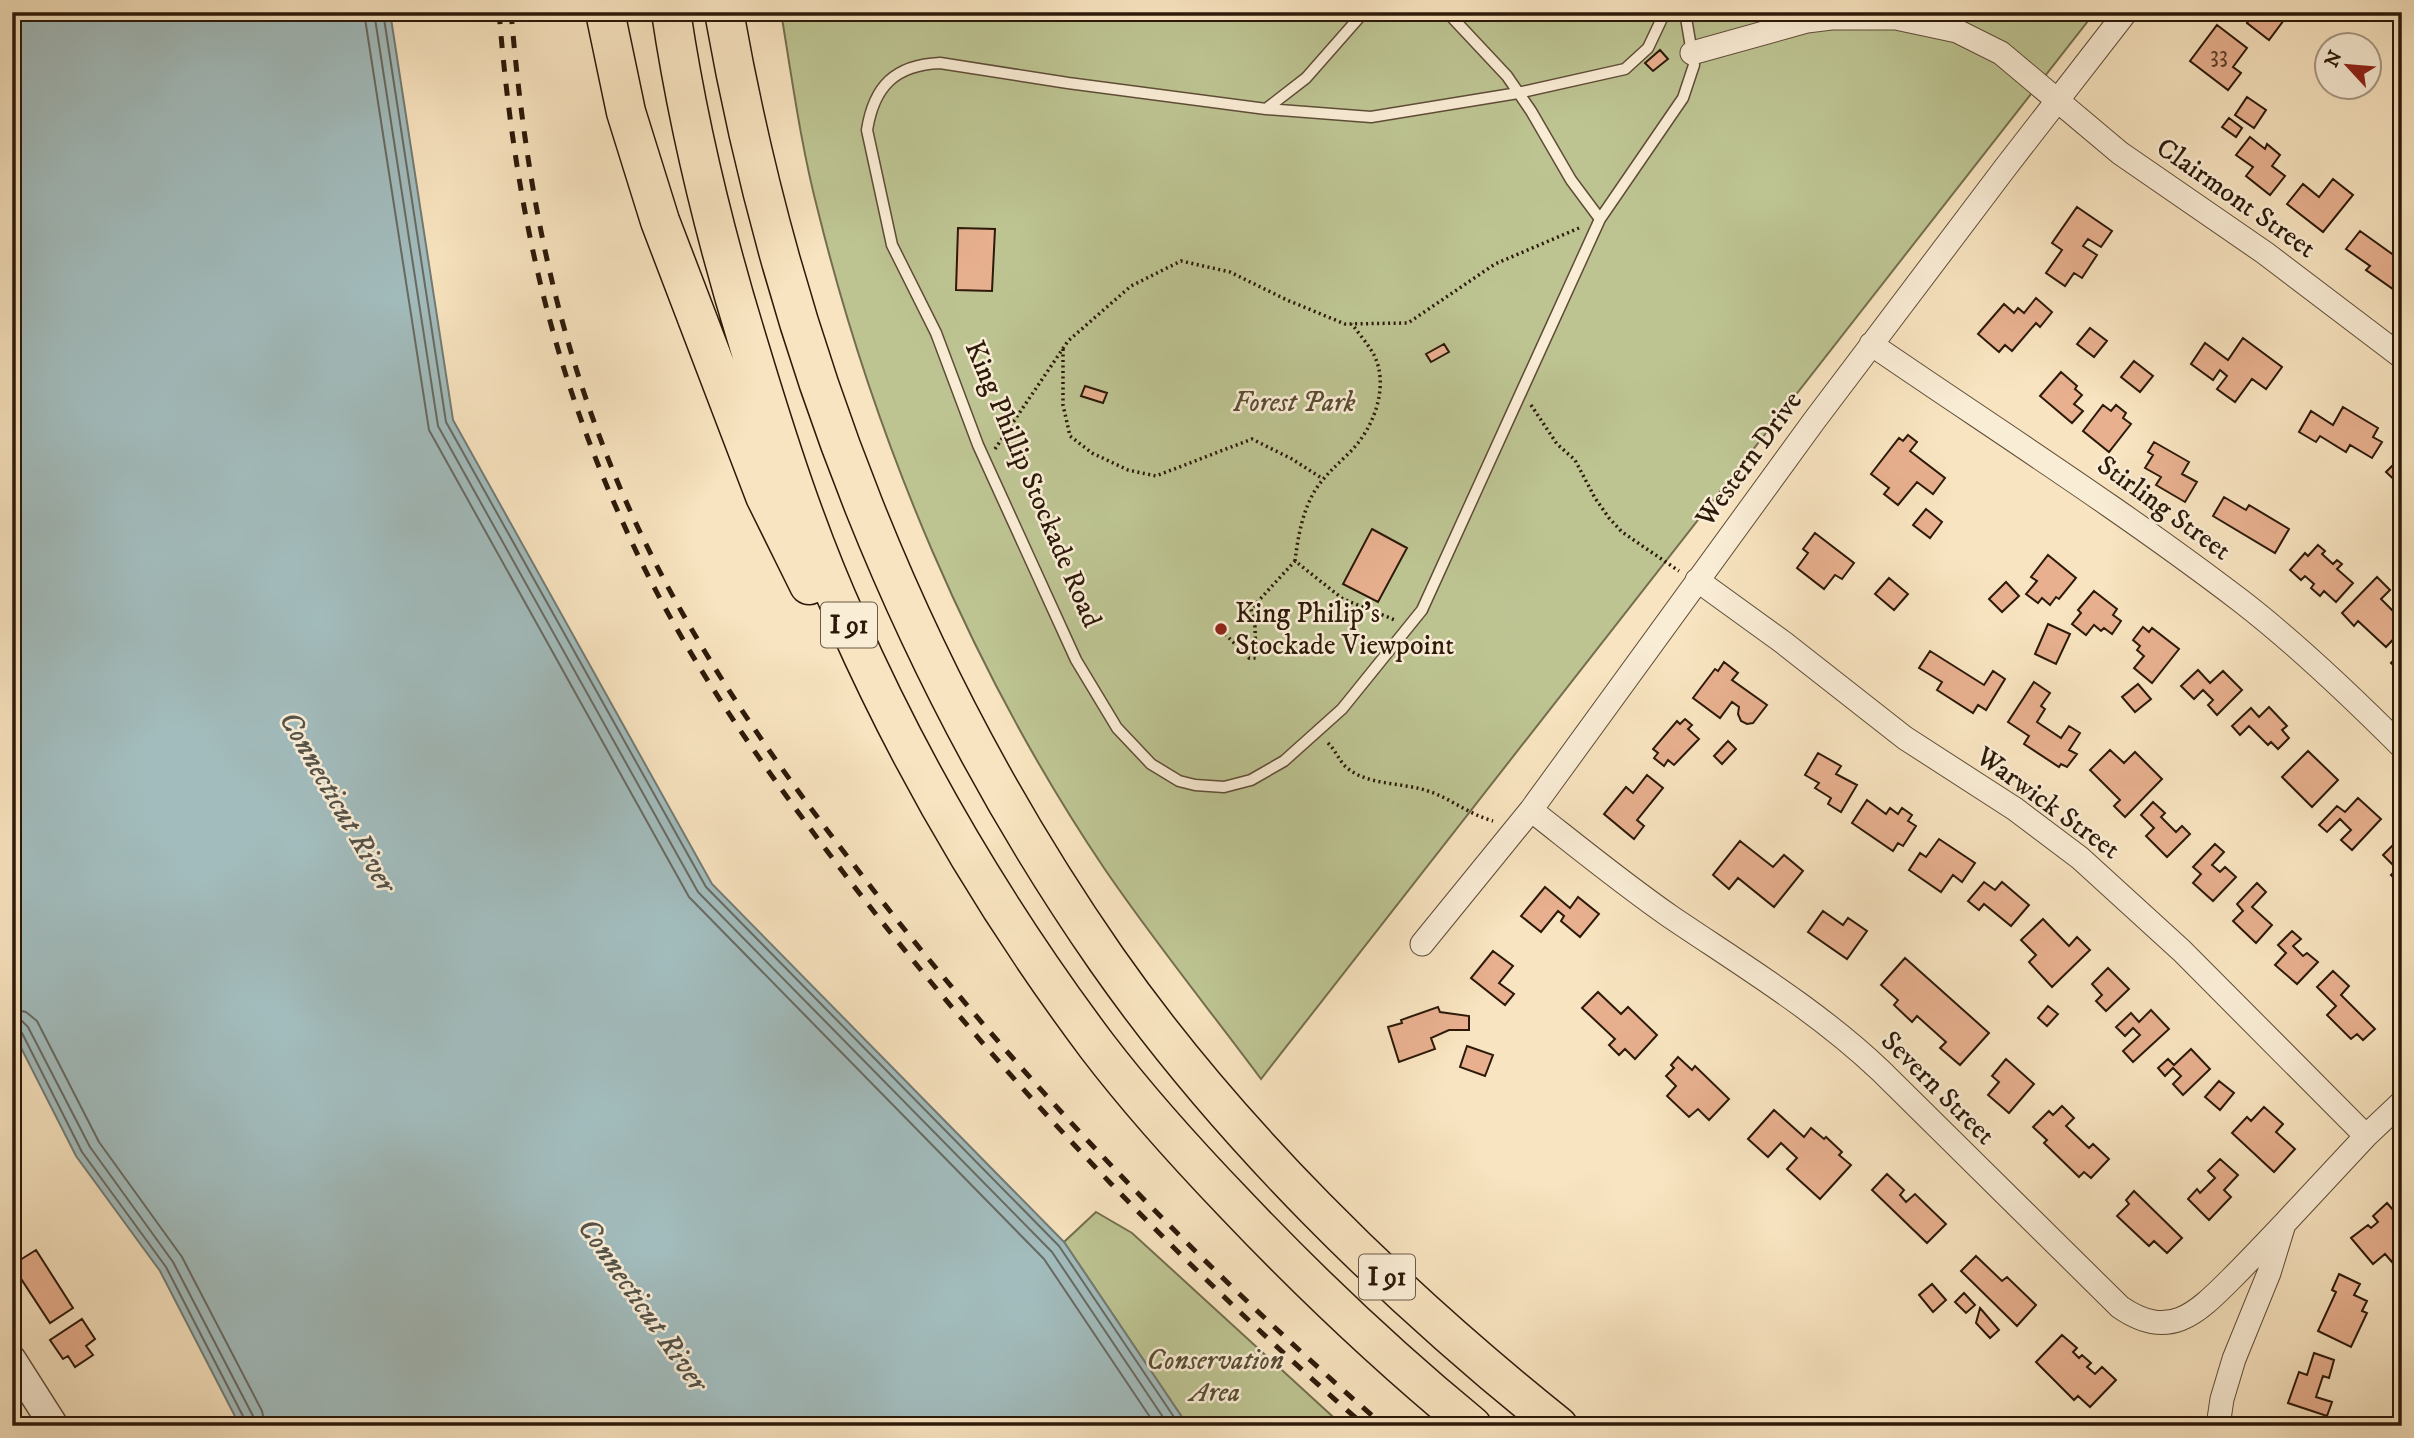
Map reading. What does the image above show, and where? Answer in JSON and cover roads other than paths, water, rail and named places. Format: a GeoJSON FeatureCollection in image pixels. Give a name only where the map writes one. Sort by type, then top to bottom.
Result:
{"type":"FeatureCollection","features":[{"type":"Feature","properties":{"kind":"highway"},"geometry":{"type":"LineString","coordinates":[[604,12],[626,112],[648,184],[765,496],[828,619],[880,693]]}},
{"type":"Feature","properties":{"kind":"highway","name":"I 91"},"geometry":{"type":"LineString","coordinates":[[671,12],[695,144],[713,223],[759,380],[814,539],[845,618],[918,768],[1003,913],[1099,1049],[1151,1112],[1262,1232],[1383,1350],[1472,1426]]}},
{"type":"Feature","properties":{"kind":"highway","name":"I 91"},"geometry":{"type":"LineString","coordinates":[[724,12],[748,136],[767,214],[813,371],[835,434],[870,523],[937,672],[1016,817],[1108,962],[1229,1113],[1313,1204],[1383,1273],[1492,1372],[1558,1426]]}},
{"type":"Feature","properties":{"kind":"street","name":"Western Drive"},"geometry":{"type":"LineString","coordinates":[[1422,943],[1524,819],[1871,344],[2126,12]]}},
{"type":"Feature","properties":{"kind":"street","name":"Clairmont Street"},"geometry":{"type":"LineString","coordinates":[[1692,53],[1807,21],[1853,16],[1896,18],[1937,25],[1972,38],[2001,53],[2120,153],[2265,253],[2402,357]]}},
{"type":"Feature","properties":{"kind":"street","name":"Stirling Street"},"geometry":{"type":"LineString","coordinates":[[1871,344],[2076,482],[2243,602],[2325,673],[2402,747]]}},
{"type":"Feature","properties":{"kind":"street","name":"Warwick Street"},"geometry":{"type":"LineString","coordinates":[[1697,580],[1784,643],[1905,738],[2015,809],[2080,858],[2182,951],[2366,1136]]}},
{"type":"Feature","properties":{"kind":"street","name":"Severn Street"},"geometry":{"type":"LineString","coordinates":[[1524,819],[1809,1011],[1846,1039],[2120,1307],[2146,1320],[2165,1322],[2189,1317],[2205,1305],[2366,1136],[2402,1102]]}},
{"type":"Feature","properties":{"kind":"street"},"geometry":{"type":"LineString","coordinates":[[2218,1426],[2222,1399],[2234,1359],[2269,1273],[2284,1224]]}},
{"type":"Feature","properties":{"kind":"street"},"geometry":{"type":"LineString","coordinates":[[12,1360],[54,1426]]}},
{"type":"Feature","properties":{"kind":"lane"},"geometry":{"type":"LineString","coordinates":[[1266,109],[1306,78],[1364,12]]}},
{"type":"Feature","properties":{"kind":"lane"},"geometry":{"type":"LineString","coordinates":[[1447,12],[1507,76],[1571,180],[1600,219]]}},
{"type":"Feature","properties":{"kind":"lane","name":"King Phillip Stockade Road"},"geometry":{"type":"LineString","coordinates":[[1665,12],[1648,48],[1625,69],[1518,93],[1371,117],[1266,109],[940,63],[912,67],[887,82],[873,106],[867,130],[892,245],[936,333],[986,462],[1076,660],[1116,728],[1150,764],[1195,786],[1214,787],[1238,785],[1273,769],[1342,709],[1422,610],[1600,219],[1683,98],[1695,65],[1685,12]]}},
{"type":"Feature","properties":{"kind":"water","name":"Connecticut River"},"geometry":{"type":"Polygon","coordinates":[[[12,12],[390,12],[453,420],[712,884],[1064,1242],[1188,1426],[240,1426],[160,1271],[76,1156],[12,1030],[12,12]]]}},
{"type":"Feature","properties":{"kind":"railway"},"geometry":{"type":"LineString","coordinates":[[499,12],[514,146],[525,211],[538,274],[574,400],[624,525],[646,572],[696,661],[752,748],[812,831],[963,1020],[1026,1092],[1157,1231],[1294,1363],[1365,1426]]}},
{"type":"Feature","properties":{"kind":"railway"},"geometry":{"type":"LineString","coordinates":[[511,12],[533,189],[557,302],[573,358],[591,414],[636,524],[690,627],[720,676],[785,772],[854,865],[914,941],[1039,1088],[1172,1228],[1384,1426]]}},
{"type":"Feature","properties":{"kind":"place","name":"King Philip's Stockade Viewpoint"},"geometry":{"type":"Point","coordinates":[1221,629]}},
{"type":"Feature","properties":{"kind":"park label","name":"Forest Park"},"geometry":{"type":"Point","coordinates":[1294,402]}},
{"type":"Feature","properties":{"kind":"park label","name":"Conservation Area"},"geometry":{"type":"Point","coordinates":[1215,1376]}}]}
